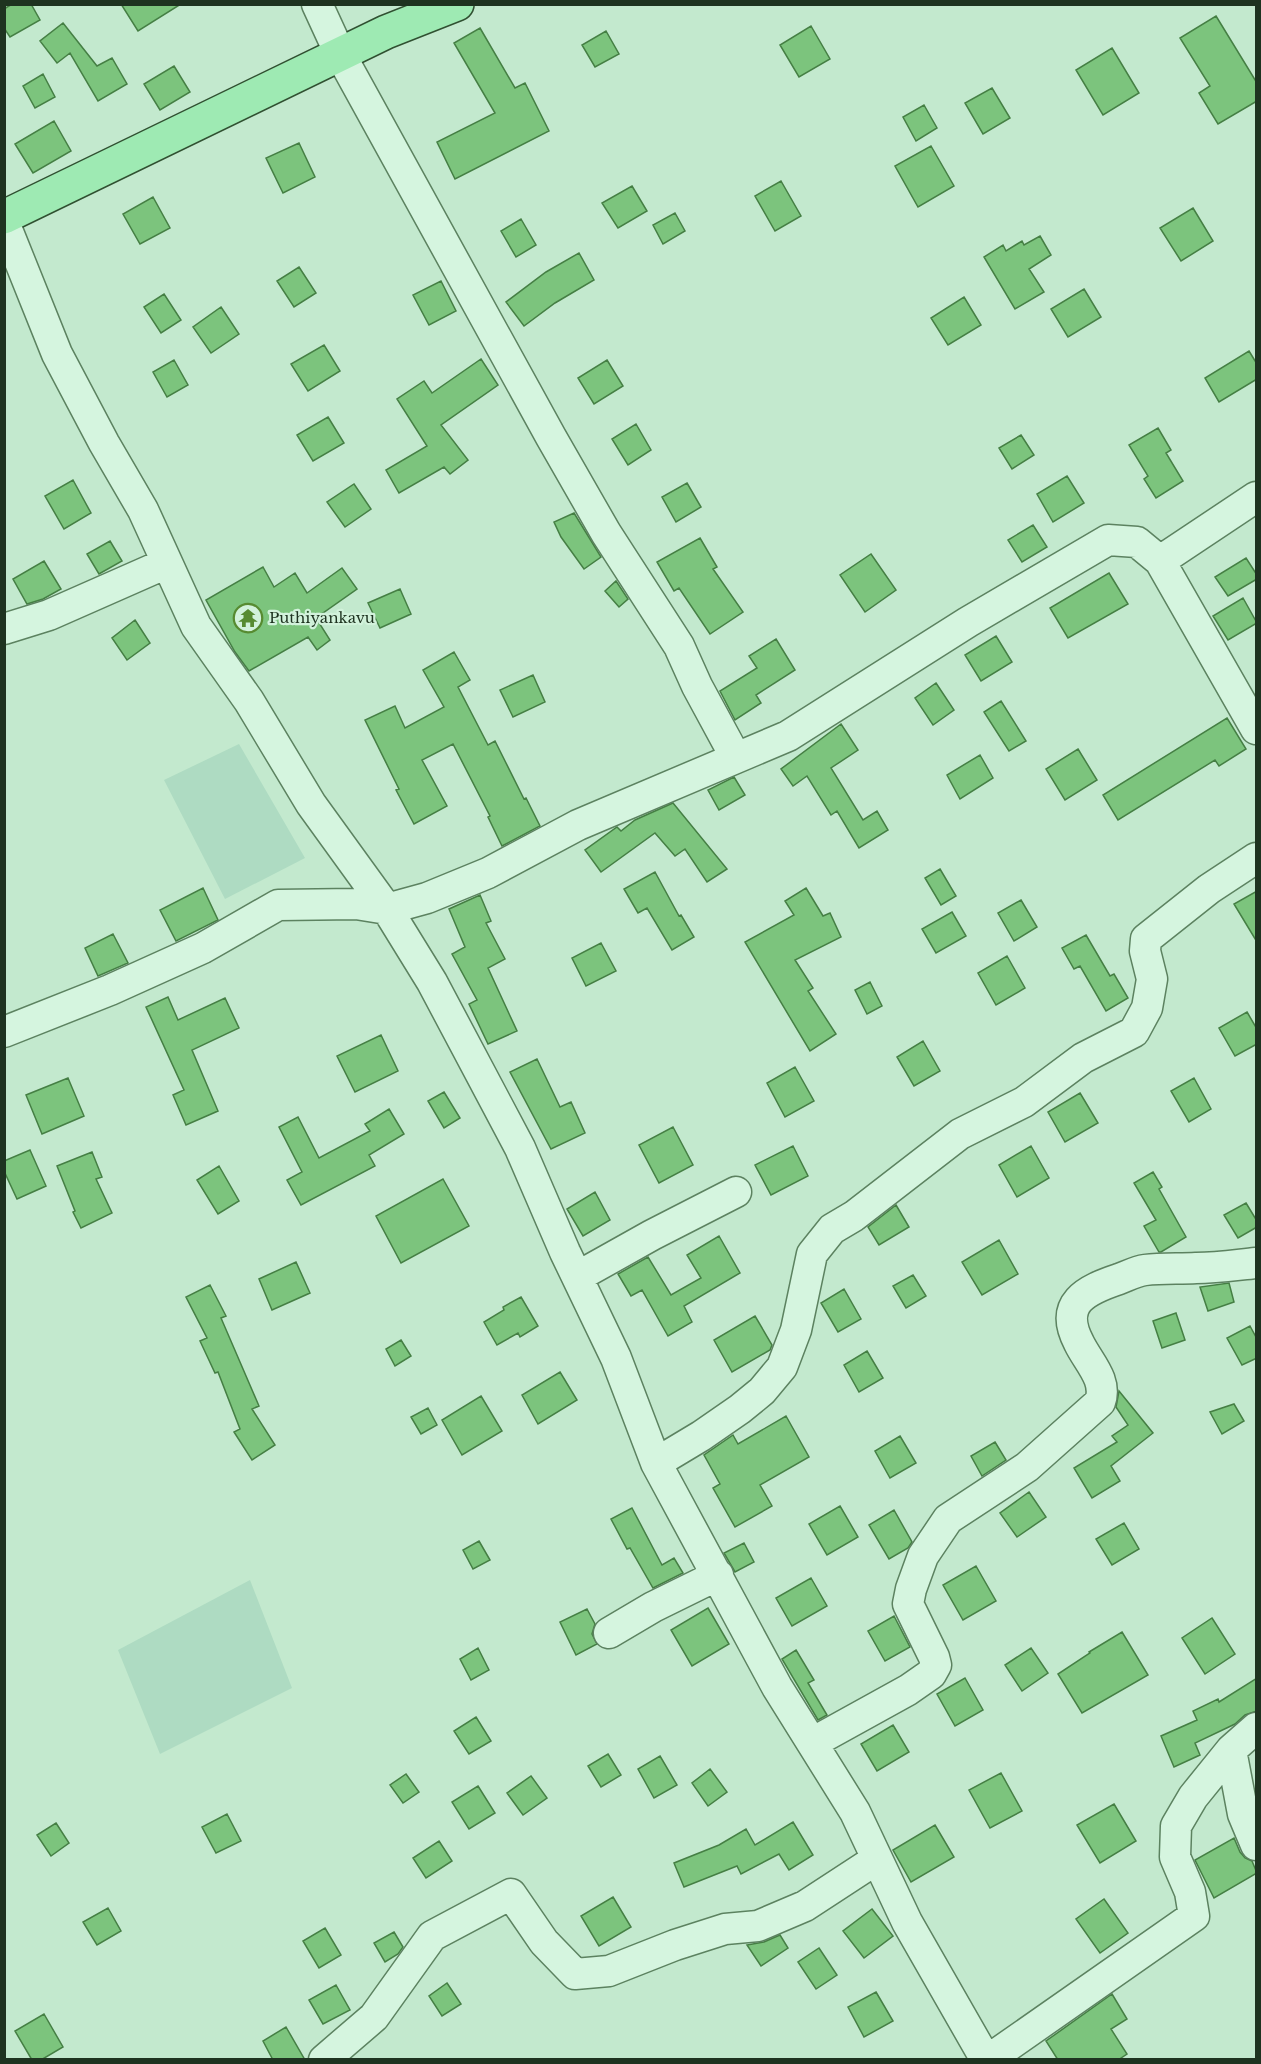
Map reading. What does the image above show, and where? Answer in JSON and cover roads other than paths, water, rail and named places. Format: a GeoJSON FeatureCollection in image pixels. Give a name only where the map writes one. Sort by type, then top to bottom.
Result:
{"type":"FeatureCollection","features":[{"type":"Feature","properties":{"kind":"main road"},"geometry":{"type":"LineString","coordinates":[[4,217],[386,32],[457,4]]}},
{"type":"Feature","properties":{"kind":"street"},"geometry":{"type":"LineString","coordinates":[[316,4],[340,54],[551,437],[606,533],[679,646],[697,686],[736,758]]}},
{"type":"Feature","properties":{"kind":"street"},"geometry":{"type":"LineString","coordinates":[[4,222],[57,354],[104,443],[143,510],[196,626],[249,701],[312,804],[387,909],[432,982],[520,1148],[616,1358],[656,1463],[777,1687],[855,1812],[907,1922],[987,2060],[1194,1916],[1190,1892],[1175,1857],[1176,1826],[1192,1797],[1231,1750],[1257,1728]]}},
{"type":"Feature","properties":{"kind":"street"},"geometry":{"type":"LineString","coordinates":[[1160,561],[1257,497]]}},
{"type":"Feature","properties":{"kind":"street"},"geometry":{"type":"LineString","coordinates":[[4,1032],[110,990],[203,948],[278,905],[356,904],[387,909],[427,898],[488,873],[578,825],[788,736],[968,622],[1108,540],[1137,542],[1160,561],[1257,729]]}},
{"type":"Feature","properties":{"kind":"street"},"geometry":{"type":"LineString","coordinates":[[4,629],[50,615],[167,563]]}},
{"type":"Feature","properties":{"kind":"street"},"geometry":{"type":"LineString","coordinates":[[656,1463],[740,1409],[762,1391],[782,1367],[796,1330],[812,1254],[832,1229],[854,1216],[960,1134],[1024,1102],[1083,1058],[1134,1032],[1147,1008],[1152,979],[1145,951],[1146,939],[1209,889],[1257,858]]}},
{"type":"Feature","properties":{"kind":"street"},"geometry":{"type":"LineString","coordinates":[[577,1277],[736,1192]]}},
{"type":"Feature","properties":{"kind":"street"},"geometry":{"type":"LineString","coordinates":[[812,1743],[908,1690],[931,1674],[936,1665],[934,1657],[908,1604],[922,1556],[948,1519],[1027,1467],[1100,1402],[1103,1392],[1099,1376],[1078,1341],[1072,1325],[1072,1311],[1079,1298],[1101,1285],[1144,1270],[1213,1268],[1257,1263]]}},
{"type":"Feature","properties":{"kind":"street"},"geometry":{"type":"LineString","coordinates":[[609,1633],[653,1607],[717,1575]]}},
{"type":"Feature","properties":{"kind":"street"},"geometry":{"type":"LineString","coordinates":[[1231,1750],[1243,1814],[1257,1845]]}},
{"type":"Feature","properties":{"kind":"street"},"geometry":{"type":"LineString","coordinates":[[324,2060],[374,2017],[432,1936],[511,1894],[544,1942],[575,1974],[609,1971],[675,1945],[725,1929],[758,1926],[805,1906],[877,1859]]}},
{"type":"Feature","properties":{"kind":"place","name":"Puthiyankavu"},"geometry":{"type":"Point","coordinates":[248,618]}}]}
